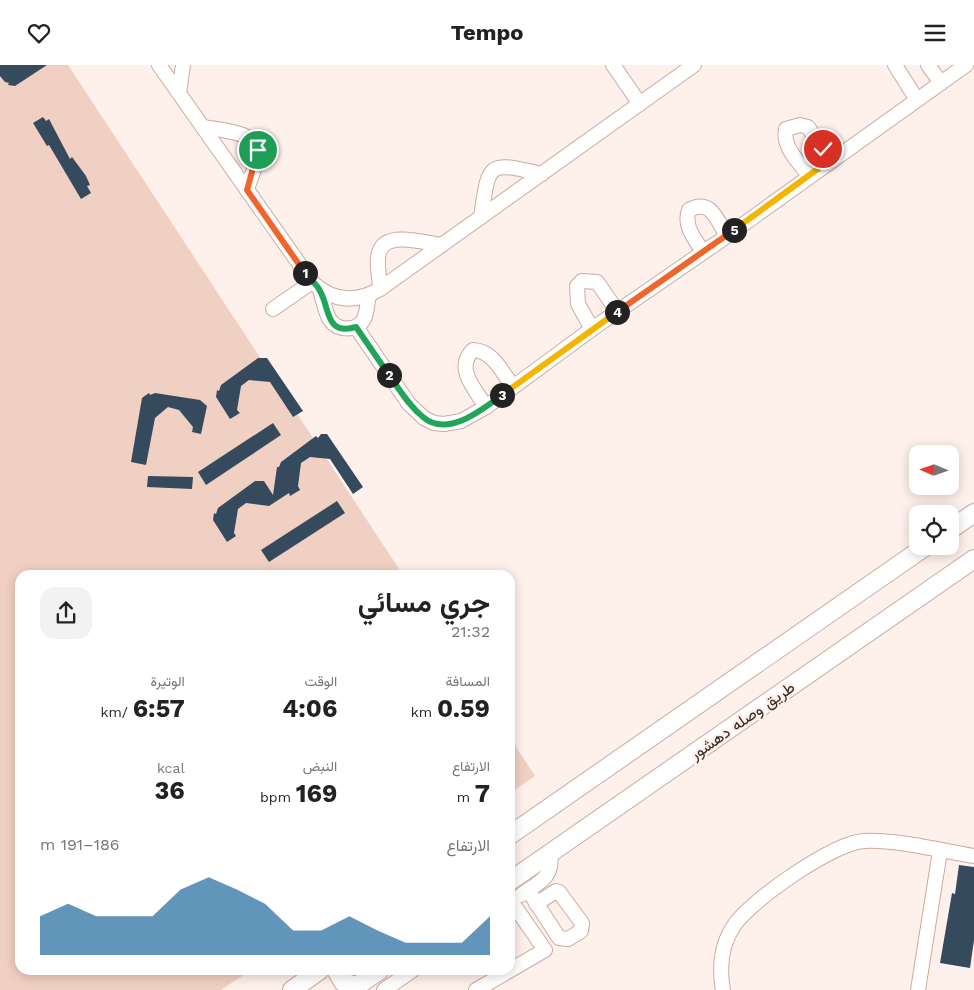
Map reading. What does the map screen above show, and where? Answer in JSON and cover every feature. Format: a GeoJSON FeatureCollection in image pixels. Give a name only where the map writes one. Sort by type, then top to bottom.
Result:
{"type":"FeatureCollection","features":[{"type":"Feature","properties":{"kind":"main road"},"geometry":{"type":"LineString","coordinates":[[959,524],[974,513]]}},
{"type":"Feature","properties":{"kind":"main road"},"geometry":{"type":"LineString","coordinates":[[515,832],[913,555]]}},
{"type":"Feature","properties":{"kind":"main road","name":"طريق وصله دهشور"},"geometry":{"type":"LineString","coordinates":[[515,878],[974,559]]}},
{"type":"Feature","properties":{"kind":"main road"},"geometry":{"type":"LineString","coordinates":[[292,990],[313,975]]}},
{"type":"Feature","properties":{"kind":"main road"},"geometry":{"type":"LineString","coordinates":[[338,975],[342,982],[354,988],[373,975]]}},
{"type":"Feature","properties":{"kind":"street"},"geometry":{"type":"LineString","coordinates":[[159,65],[316,286],[329,318],[333,323],[344,329],[356,327],[364,318],[374,293],[378,259],[384,243],[392,239],[401,239],[442,245]]}},
{"type":"Feature","properties":{"kind":"street"},"geometry":{"type":"LineString","coordinates":[[179,93],[183,65]]}},
{"type":"Feature","properties":{"kind":"street"},"geometry":{"type":"LineString","coordinates":[[613,65],[640,104]]}},
{"type":"Feature","properties":{"kind":"street"},"geometry":{"type":"LineString","coordinates":[[316,286],[331,296],[344,299],[356,299],[374,293],[694,65]]}},
{"type":"Feature","properties":{"kind":"street"},"geometry":{"type":"LineString","coordinates":[[895,65],[917,100]]}},
{"type":"Feature","properties":{"kind":"street"},"geometry":{"type":"LineString","coordinates":[[928,65],[941,83]]}},
{"type":"Feature","properties":{"kind":"street"},"geometry":{"type":"LineString","coordinates":[[356,327],[409,404],[424,419],[444,424],[462,421],[486,407],[592,329],[727,236],[830,160],[966,65]]}},
{"type":"Feature","properties":{"kind":"street"},"geometry":{"type":"LineString","coordinates":[[809,176],[786,144],[784,137],[786,129],[800,125],[808,127],[830,160]]}},
{"type":"Feature","properties":{"kind":"street"},"geometry":{"type":"LineString","coordinates":[[204,127],[249,136],[256,142],[258,150],[247,190]]}},
{"type":"Feature","properties":{"kind":"street"},"geometry":{"type":"LineString","coordinates":[[481,217],[488,176],[494,169],[503,166],[542,174]]}},
{"type":"Feature","properties":{"kind":"street"},"geometry":{"type":"LineString","coordinates":[[703,252],[689,229],[686,218],[689,210],[704,206],[711,210],[727,236]]}},
{"type":"Feature","properties":{"kind":"street"},"geometry":{"type":"LineString","coordinates":[[592,329],[578,304],[577,287],[582,281],[597,282],[618,311]]}},
{"type":"Feature","properties":{"kind":"street"},"geometry":{"type":"LineString","coordinates":[[273,309],[316,286]]}},
{"type":"Feature","properties":{"kind":"street"},"geometry":{"type":"LineString","coordinates":[[486,407],[465,373],[466,361],[473,350],[482,351],[491,356],[513,387]]}},
{"type":"Feature","properties":{"kind":"street"},"geometry":{"type":"LineString","coordinates":[[724,990],[721,977],[721,959],[726,941],[734,925],[745,911],[829,853],[846,845],[864,841],[974,856]]}},
{"type":"Feature","properties":{"kind":"street"},"geometry":{"type":"LineString","coordinates":[[918,990],[940,851]]}},
{"type":"Feature","properties":{"kind":"street"},"geometry":{"type":"LineString","coordinates":[[515,899],[550,872],[552,865],[550,854]]}},
{"type":"Feature","properties":{"kind":"street"},"geometry":{"type":"LineString","coordinates":[[528,890],[561,939]]}},
{"type":"Feature","properties":{"kind":"street"},"geometry":{"type":"LineString","coordinates":[[515,968],[561,939],[568,939],[581,931],[581,921],[558,891],[536,903]]}},
{"type":"Feature","properties":{"kind":"street"},"geometry":{"type":"LineString","coordinates":[[515,907],[546,950]]}},
{"type":"Feature","properties":{"kind":"street"},"geometry":{"type":"LineString","coordinates":[[384,990],[406,975]]}},
{"type":"Feature","properties":{"kind":"street"},"geometry":{"type":"LineString","coordinates":[[476,990],[502,975]]}},
{"type":"Feature","properties":{"kind":"shaded area"},"geometry":{"type":"Polygon","coordinates":[[[0,65],[68,65],[400,570],[15,570],[15,975],[244,975],[221,990],[0,990],[0,65]]]}},
{"type":"Feature","properties":{"kind":"shaded area"},"geometry":{"type":"Polygon","coordinates":[[[515,746],[535,776],[515,790],[515,746]]]}},
{"type":"Feature","properties":{"kind":"building"},"geometry":{"type":"Polygon","coordinates":[[[0,65],[47,65],[15,86],[8,85],[9,83],[5,82],[0,76],[0,65]]]}},
{"type":"Feature","properties":{"kind":"building"},"geometry":{"type":"Polygon","coordinates":[[[43,117],[46,121],[49,119],[70,159],[72,157],[86,176],[90,185],[87,186],[91,193],[81,199],[49,145],[47,146],[33,123],[43,117]]]}},
{"type":"Feature","properties":{"kind":"building"},"geometry":{"type":"Polygon","coordinates":[[[258,358],[267,358],[303,411],[293,417],[270,382],[249,380],[241,386],[237,410],[240,413],[230,419],[216,397],[217,390],[219,391],[221,385],[258,358]]]}},
{"type":"Feature","properties":{"kind":"building"},"geometry":{"type":"Polygon","coordinates":[[[149,393],[150,395],[155,393],[200,400],[207,406],[201,434],[192,432],[193,427],[179,410],[168,407],[155,418],[146,465],[131,462],[142,398],[149,393]]]}},
{"type":"Feature","properties":{"kind":"building"},"geometry":{"type":"Polygon","coordinates":[[[273,423],[281,435],[206,485],[198,472],[273,423]]]}},
{"type":"Feature","properties":{"kind":"building"},"geometry":{"type":"Polygon","coordinates":[[[321,434],[327,434],[363,487],[353,494],[330,459],[310,457],[301,463],[298,486],[300,490],[290,496],[289,493],[269,506],[246,503],[238,509],[234,533],[236,536],[227,542],[213,520],[214,513],[216,514],[218,508],[255,481],[264,481],[273,495],[277,467],[279,467],[281,462],[316,436],[318,438],[321,434]]]}},
{"type":"Feature","properties":{"kind":"building"},"geometry":{"type":"Polygon","coordinates":[[[148,476],[193,477],[192,489],[147,487],[148,476]]]}},
{"type":"Feature","properties":{"kind":"building"},"geometry":{"type":"Polygon","coordinates":[[[337,501],[345,513],[269,562],[261,550],[337,501]]]}},
{"type":"Feature","properties":{"kind":"building"},"geometry":{"type":"Polygon","coordinates":[[[959,865],[974,867],[974,940],[970,968],[940,963],[952,893],[955,894],[959,865]]]}},
{"type":"Feature","properties":{"kind":"route"},"geometry":{"type":"LineString","coordinates":[[258,150],[247,190],[304,272],[320,290],[329,318],[338,327],[344,329],[356,327],[409,404],[424,419],[444,424],[462,421],[486,407],[592,329],[727,236],[830,160],[823,149]]}}]}
